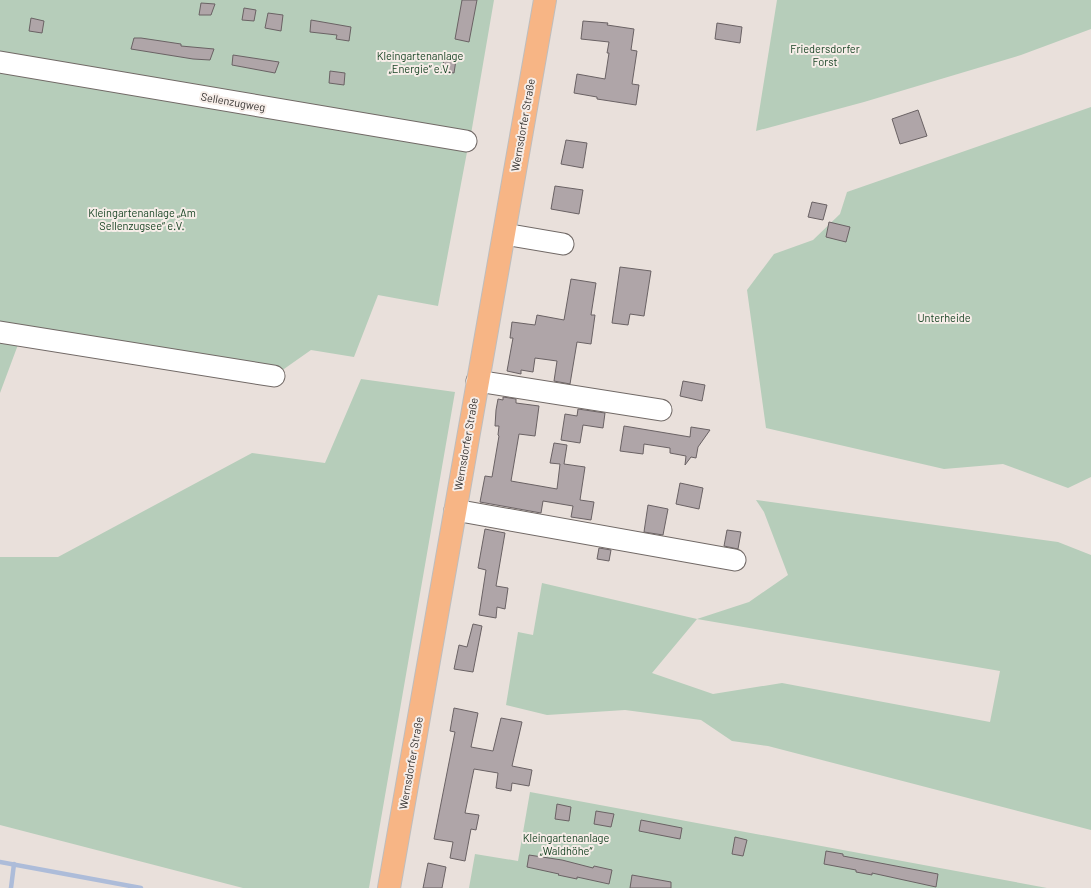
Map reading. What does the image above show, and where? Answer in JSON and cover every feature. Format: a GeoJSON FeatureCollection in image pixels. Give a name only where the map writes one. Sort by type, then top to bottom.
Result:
{"type":"FeatureCollection","features":[{"type":"Feature","properties":{"kind":"main road","name":"Wernsdorfer Straße"},"geometry":{"type":"LineString","coordinates":[[389,888],[545,0]]}},
{"type":"Feature","properties":{"kind":"lane","name":"Sellenzugweg"},"geometry":{"type":"LineString","coordinates":[[0,62],[466,141]]}},
{"type":"Feature","properties":{"kind":"lane"},"geometry":{"type":"LineString","coordinates":[[504,234],[564,244]]}},
{"type":"Feature","properties":{"kind":"lane"},"geometry":{"type":"LineString","coordinates":[[0,332],[274,376]]}},
{"type":"Feature","properties":{"kind":"lane"},"geometry":{"type":"LineString","coordinates":[[477,381],[661,410]]}},
{"type":"Feature","properties":{"kind":"lane"},"geometry":{"type":"LineString","coordinates":[[455,510],[735,560]]}},
{"type":"Feature","properties":{"kind":"green space","name":"Kleingartenanlage „Am Sellenzugsee“ e.V."},"geometry":{"type":"Polygon","coordinates":[[[0,0],[494,0],[471,134],[464,151],[467,152],[438,306],[378,295],[354,357],[311,350],[274,376],[19,342],[0,393],[0,0]]]}},
{"type":"Feature","properties":{"kind":"green space","name":"Friedersdorfer Forst"},"geometry":{"type":"Polygon","coordinates":[[[777,0],[1091,0],[1091,29],[1021,55],[864,102],[756,131],[777,0]]]}},
{"type":"Feature","properties":{"kind":"green space","name":"Unterheide"},"geometry":{"type":"Polygon","coordinates":[[[1091,107],[1091,477],[1068,488],[1003,464],[944,469],[766,428],[747,290],[774,254],[813,240],[840,214],[847,192],[1091,107]]]}},
{"type":"Feature","properties":{"kind":"green space"},"geometry":{"type":"Polygon","coordinates":[[[361,379],[455,392],[369,888],[243,888],[0,825],[0,557],[58,557],[252,453],[325,463],[361,379]]]}},
{"type":"Feature","properties":{"kind":"green space"},"geometry":{"type":"Polygon","coordinates":[[[756,500],[1058,542],[1091,555],[1091,830],[768,746],[732,741],[701,720],[625,710],[547,715],[506,705],[518,632],[533,635],[542,583],[697,619],[749,602],[788,575],[764,512],[756,500]],[[697,619],[652,673],[713,694],[782,683],[990,722],[1000,671],[697,619]]]}},
{"type":"Feature","properties":{"kind":"green space","name":"Kleingartenanlage „Waldhöhe“"},"geometry":{"type":"Polygon","coordinates":[[[530,792],[1047,888],[469,888],[475,854],[518,861],[530,792]]]}},
{"type":"Feature","properties":{"kind":"building"},"geometry":{"type":"Polygon","coordinates":[[[462,0],[477,0],[469,42],[455,39],[462,0]]]}},
{"type":"Feature","properties":{"kind":"building"},"geometry":{"type":"Polygon","coordinates":[[[201,3],[215,4],[211,15],[199,15],[201,3]]]}},
{"type":"Feature","properties":{"kind":"building"},"geometry":{"type":"Polygon","coordinates":[[[244,8],[256,10],[254,21],[242,20],[244,8]]]}},
{"type":"Feature","properties":{"kind":"building"},"geometry":{"type":"Polygon","coordinates":[[[268,13],[283,15],[281,31],[265,28],[268,13]]]}},
{"type":"Feature","properties":{"kind":"building"},"geometry":{"type":"Polygon","coordinates":[[[31,18],[44,21],[42,33],[29,31],[31,18]]]}},
{"type":"Feature","properties":{"kind":"building"},"geometry":{"type":"Polygon","coordinates":[[[311,20],[351,27],[349,41],[336,39],[337,35],[310,32],[311,20]]]}},
{"type":"Feature","properties":{"kind":"building"},"geometry":{"type":"Polygon","coordinates":[[[583,21],[608,23],[607,25],[634,29],[631,50],[637,51],[632,84],[639,85],[636,105],[597,99],[597,97],[574,93],[577,74],[605,79],[609,53],[607,53],[609,42],[581,39],[583,21]]]}},
{"type":"Feature","properties":{"kind":"building"},"geometry":{"type":"Polygon","coordinates":[[[717,23],[742,27],[740,43],[715,39],[717,23]]]}},
{"type":"Feature","properties":{"kind":"building"},"geometry":{"type":"Polygon","coordinates":[[[134,38],[181,44],[181,46],[214,49],[210,60],[193,59],[131,49],[134,38]]]}},
{"type":"Feature","properties":{"kind":"building"},"geometry":{"type":"Polygon","coordinates":[[[233,55],[279,62],[275,73],[232,65],[233,55]]]}},
{"type":"Feature","properties":{"kind":"building"},"geometry":{"type":"Polygon","coordinates":[[[444,59],[456,60],[454,73],[442,71],[444,59]]]}},
{"type":"Feature","properties":{"kind":"building"},"geometry":{"type":"Polygon","coordinates":[[[330,71],[345,73],[344,85],[329,83],[330,71]]]}},
{"type":"Feature","properties":{"kind":"building"},"geometry":{"type":"Polygon","coordinates":[[[918,110],[927,136],[900,144],[892,119],[918,110]]]}},
{"type":"Feature","properties":{"kind":"building"},"geometry":{"type":"Polygon","coordinates":[[[566,140],[587,143],[583,168],[561,164],[566,140]]]}},
{"type":"Feature","properties":{"kind":"building"},"geometry":{"type":"Polygon","coordinates":[[[555,186],[583,190],[579,214],[551,209],[555,186]]]}},
{"type":"Feature","properties":{"kind":"building"},"geometry":{"type":"Polygon","coordinates":[[[812,202],[827,205],[823,220],[808,217],[812,202]]]}},
{"type":"Feature","properties":{"kind":"building"},"geometry":{"type":"Polygon","coordinates":[[[829,222],[850,227],[846,242],[826,237],[829,222]]]}},
{"type":"Feature","properties":{"kind":"building"},"geometry":{"type":"Polygon","coordinates":[[[620,267],[651,271],[644,316],[630,314],[628,325],[612,323],[620,267]]]}},
{"type":"Feature","properties":{"kind":"building"},"geometry":{"type":"Polygon","coordinates":[[[571,279],[596,283],[591,315],[595,315],[591,344],[577,342],[570,384],[554,381],[557,361],[535,358],[533,372],[521,370],[521,374],[507,371],[513,338],[510,338],[512,322],[535,325],[537,315],[564,320],[571,279]]]}},
{"type":"Feature","properties":{"kind":"building"},"geometry":{"type":"Polygon","coordinates":[[[683,381],[705,385],[702,401],[680,396],[683,381]]]}},
{"type":"Feature","properties":{"kind":"building"},"geometry":{"type":"Polygon","coordinates":[[[503,397],[516,399],[516,403],[539,406],[535,436],[519,434],[511,481],[557,489],[560,464],[550,463],[554,443],[567,445],[564,464],[585,467],[580,500],[594,502],[591,520],[571,517],[573,506],[543,501],[541,513],[480,502],[485,476],[492,477],[499,436],[499,426],[495,426],[496,410],[498,399],[503,400],[503,397]]]}},
{"type":"Feature","properties":{"kind":"building"},"geometry":{"type":"Polygon","coordinates":[[[578,409],[605,413],[603,428],[583,425],[580,443],[561,440],[565,414],[577,416],[578,409]]]}},
{"type":"Feature","properties":{"kind":"building"},"geometry":{"type":"Polygon","coordinates":[[[624,426],[690,437],[691,427],[710,430],[698,447],[696,458],[691,457],[685,465],[686,456],[670,453],[670,448],[644,444],[643,454],[620,451],[624,426]]]}},
{"type":"Feature","properties":{"kind":"building"},"geometry":{"type":"Polygon","coordinates":[[[680,483],[703,488],[699,509],[676,504],[680,483]]]}},
{"type":"Feature","properties":{"kind":"building"},"geometry":{"type":"Polygon","coordinates":[[[648,505],[668,509],[663,535],[644,532],[648,505]]]}},
{"type":"Feature","properties":{"kind":"building"},"geometry":{"type":"Polygon","coordinates":[[[485,529],[505,533],[496,586],[508,588],[505,609],[497,607],[496,618],[479,615],[486,570],[478,568],[485,529]]]}},
{"type":"Feature","properties":{"kind":"building"},"geometry":{"type":"Polygon","coordinates":[[[727,530],[741,532],[738,549],[724,546],[727,530]]]}},
{"type":"Feature","properties":{"kind":"building"},"geometry":{"type":"Polygon","coordinates":[[[599,548],[611,550],[609,561],[597,559],[599,548]]]}},
{"type":"Feature","properties":{"kind":"building"},"geometry":{"type":"Polygon","coordinates":[[[473,624],[482,626],[473,672],[454,669],[459,645],[467,647],[473,624]]]}},
{"type":"Feature","properties":{"kind":"building"},"geometry":{"type":"Polygon","coordinates":[[[454,708],[478,713],[471,747],[493,751],[501,718],[522,722],[512,766],[532,770],[529,786],[512,783],[511,791],[496,788],[498,773],[474,769],[465,813],[479,815],[476,830],[471,829],[465,861],[450,858],[453,842],[434,839],[455,732],[450,731],[454,708]]]}},
{"type":"Feature","properties":{"kind":"building"},"geometry":{"type":"Polygon","coordinates":[[[557,804],[571,807],[569,821],[555,819],[557,804]]]}},
{"type":"Feature","properties":{"kind":"building"},"geometry":{"type":"Polygon","coordinates":[[[596,811],[614,814],[611,827],[594,824],[596,811]]]}},
{"type":"Feature","properties":{"kind":"building"},"geometry":{"type":"Polygon","coordinates":[[[641,820],[682,828],[680,839],[639,831],[641,820]]]}},
{"type":"Feature","properties":{"kind":"building"},"geometry":{"type":"Polygon","coordinates":[[[735,837],[747,840],[743,856],[732,854],[735,837]]]}},
{"type":"Feature","properties":{"kind":"building"},"geometry":{"type":"Polygon","coordinates":[[[826,851],[843,854],[843,856],[938,874],[936,887],[872,873],[872,875],[856,872],[856,870],[824,864],[826,851]]]}},
{"type":"Feature","properties":{"kind":"building"},"geometry":{"type":"Polygon","coordinates":[[[529,855],[562,860],[593,868],[594,866],[612,870],[609,884],[577,877],[577,879],[527,867],[529,855]]]}},
{"type":"Feature","properties":{"kind":"building"},"geometry":{"type":"Polygon","coordinates":[[[428,863],[446,867],[442,888],[423,888],[428,863]]]}},
{"type":"Feature","properties":{"kind":"building"},"geometry":{"type":"Polygon","coordinates":[[[632,875],[671,882],[671,888],[630,888],[632,875]]]}},
{"type":"Feature","properties":{"kind":"waterway"},"geometry":{"type":"LineString","coordinates":[[0,862],[141,888]]}},
{"type":"Feature","properties":{"kind":"waterway"},"geometry":{"type":"LineString","coordinates":[[11,888],[14,864]]}},
{"type":"Feature","properties":{"kind":"park label","name":"Kleingartenanlage „Energie“ e.V."},"geometry":{"type":"Point","coordinates":[420,62]}}]}
